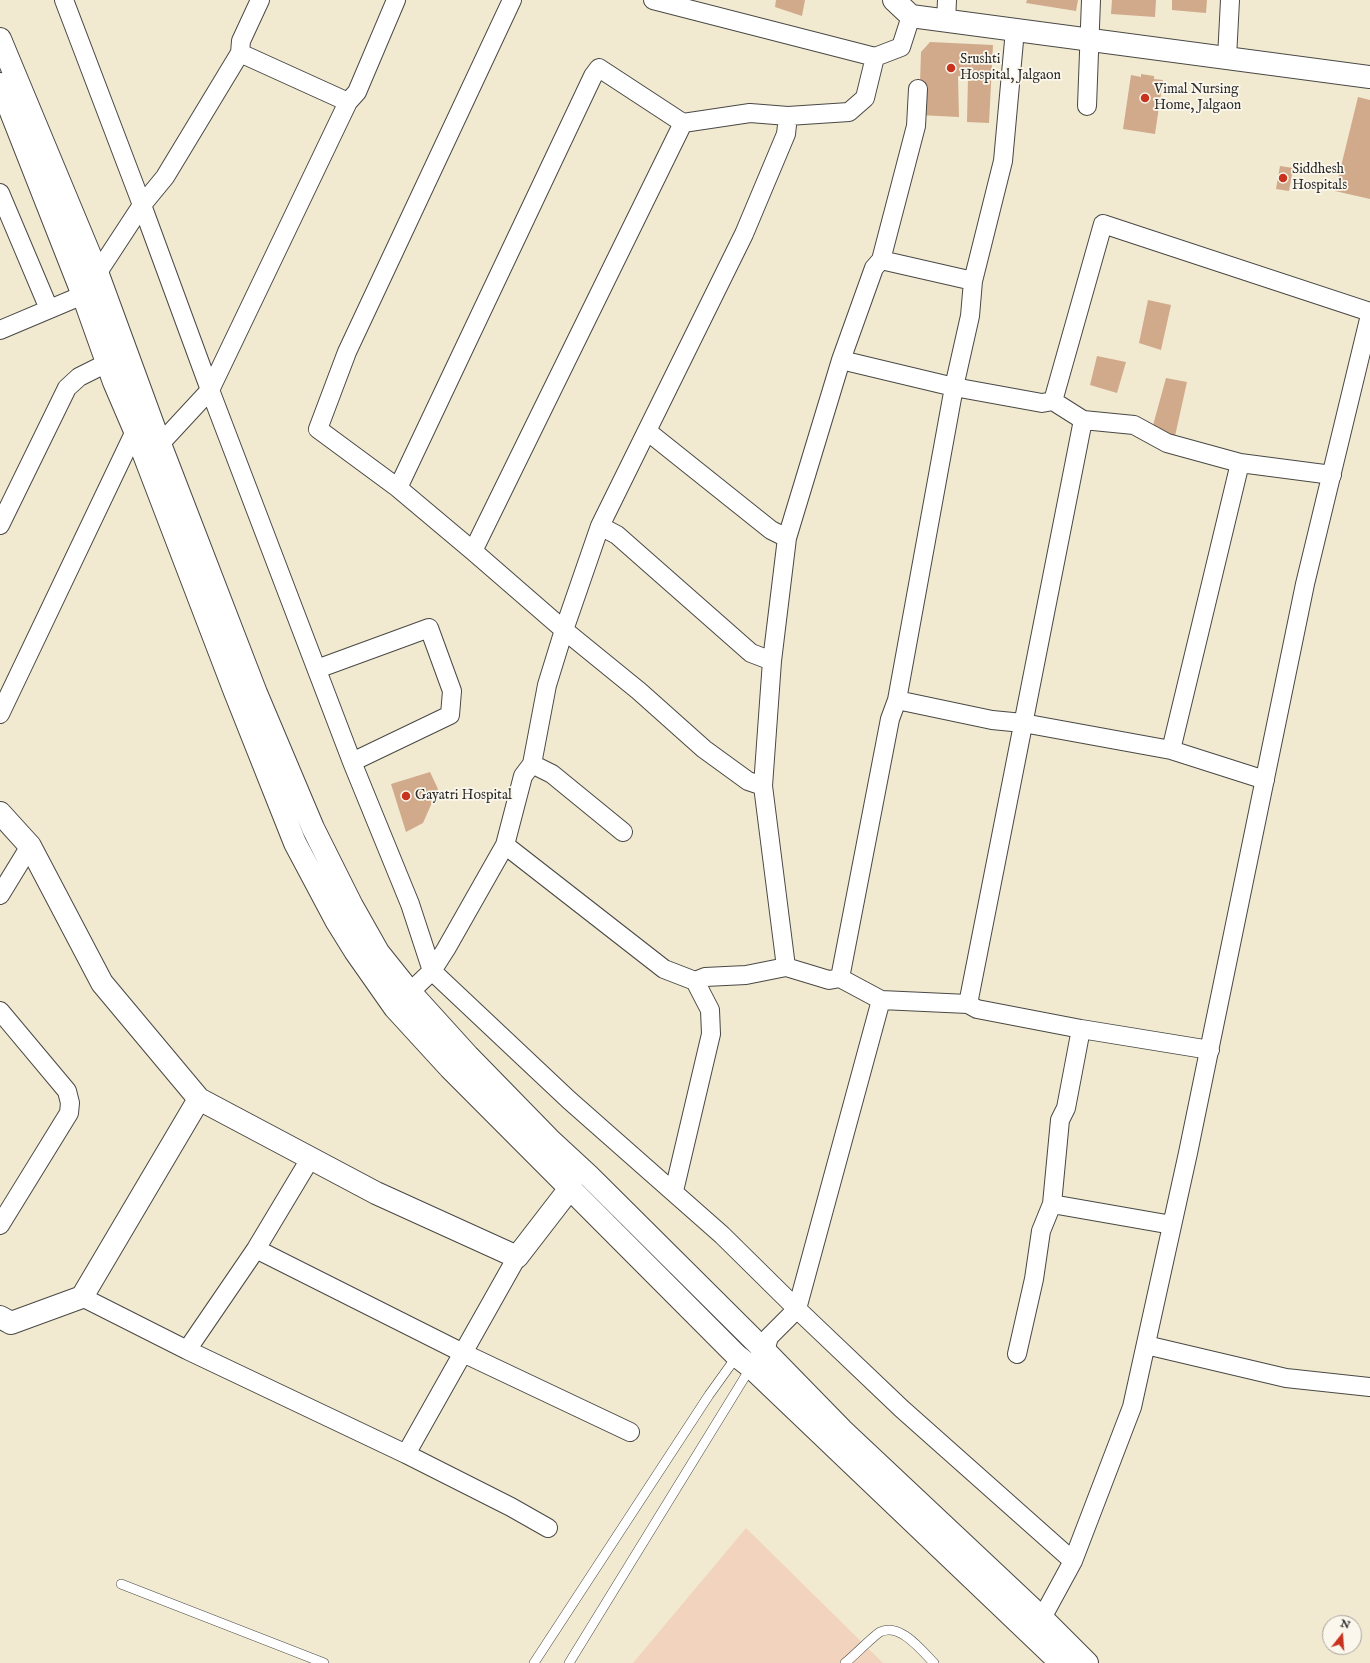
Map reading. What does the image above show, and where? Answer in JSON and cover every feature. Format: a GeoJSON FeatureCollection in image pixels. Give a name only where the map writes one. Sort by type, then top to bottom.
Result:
{"type":"FeatureCollection","features":[{"type":"Feature","properties":{"kind":"main road"},"geometry":{"type":"LineString","coordinates":[[894,0],[911,16],[947,10],[1015,30],[1370,77]]}},
{"type":"Feature","properties":{"kind":"main road"},"geometry":{"type":"LineString","coordinates":[[0,39],[97,272],[160,444],[256,693],[313,828],[352,906],[378,952],[410,992],[468,1056],[549,1139],[763,1342],[842,1430],[1088,1663]]}},
{"type":"Feature","properties":{"kind":"main road"},"geometry":{"type":"LineString","coordinates":[[0,84],[83,295],[107,363],[135,431],[235,692],[295,843],[354,952],[396,1008],[450,1068],[744,1361],[1061,1663]]}},
{"type":"Feature","properties":{"kind":"main road"},"geometry":{"type":"LineString","coordinates":[[0,813],[30,846],[102,984],[199,1099],[376,1193],[517,1257],[571,1187]]}},
{"type":"Feature","properties":{"kind":"main road"},"geometry":{"type":"LineString","coordinates":[[0,1317],[11,1323],[82,1297],[199,1099]]}},
{"type":"Feature","properties":{"kind":"street"},"geometry":{"type":"LineString","coordinates":[[64,0],[142,204],[210,390],[352,762],[410,904],[432,970],[569,1100],[674,1191],[722,1235],[796,1309],[902,1408],[1073,1561]]}},
{"type":"Feature","properties":{"kind":"street"},"geometry":{"type":"LineString","coordinates":[[0,330],[83,295],[142,204],[165,177],[240,53],[241,41],[260,0]]}},
{"type":"Feature","properties":{"kind":"street"},"geometry":{"type":"LineString","coordinates":[[160,444],[210,390],[348,102],[357,92],[396,0]]}},
{"type":"Feature","properties":{"kind":"street"},"geometry":{"type":"LineString","coordinates":[[512,0],[347,352],[318,429],[398,488],[564,630],[639,691],[704,749],[748,781],[764,786]]}},
{"type":"Feature","properties":{"kind":"street"},"geometry":{"type":"LineString","coordinates":[[653,0],[698,6],[875,57],[901,47],[911,16]]}},
{"type":"Feature","properties":{"kind":"street"},"geometry":{"type":"LineString","coordinates":[[1087,106],[1091,0]]}},
{"type":"Feature","properties":{"kind":"street"},"geometry":{"type":"LineString","coordinates":[[1226,58],[1230,0]]}},
{"type":"Feature","properties":{"kind":"street"},"geometry":{"type":"LineString","coordinates":[[840,978],[890,719],[897,700],[954,387],[970,316],[973,281],[1003,161],[1015,30]]}},
{"type":"Feature","properties":{"kind":"street"},"geometry":{"type":"LineString","coordinates":[[240,53],[348,102]]}},
{"type":"Feature","properties":{"kind":"street"},"geometry":{"type":"LineString","coordinates":[[398,488],[593,76],[599,68],[682,123],[750,113],[788,116],[849,112],[865,98],[875,57]]}},
{"type":"Feature","properties":{"kind":"street"},"geometry":{"type":"LineString","coordinates":[[786,967],[764,786],[772,661],[787,538],[842,360],[874,268],[880,260],[916,126],[918,89]]}},
{"type":"Feature","properties":{"kind":"street"},"geometry":{"type":"LineString","coordinates":[[410,992],[432,970],[446,949],[505,845],[523,776],[532,764],[547,685],[564,630],[600,526],[744,234],[786,134],[788,116]]}},
{"type":"Feature","properties":{"kind":"street"},"geometry":{"type":"LineString","coordinates":[[473,551],[682,123]]}},
{"type":"Feature","properties":{"kind":"street"},"geometry":{"type":"LineString","coordinates":[[0,193],[49,309]]}},
{"type":"Feature","properties":{"kind":"street"},"geometry":{"type":"LineString","coordinates":[[1053,401],[1104,224],[1370,312]]}},
{"type":"Feature","properties":{"kind":"street"},"geometry":{"type":"LineString","coordinates":[[880,260],[973,281]]}},
{"type":"Feature","properties":{"kind":"street"},"geometry":{"type":"LineString","coordinates":[[1042,1618],[1073,1561],[1132,1407],[1210,1050],[1305,584],[1370,315]]}},
{"type":"Feature","properties":{"kind":"street"},"geometry":{"type":"LineString","coordinates":[[842,360],[954,387],[1042,403],[1053,401],[1083,420],[1134,425],[1166,443],[1240,462],[1332,475]]}},
{"type":"Feature","properties":{"kind":"street"},"geometry":{"type":"LineString","coordinates":[[0,525],[67,388],[79,377],[107,363]]}},
{"type":"Feature","properties":{"kind":"street"},"geometry":{"type":"LineString","coordinates":[[968,1004],[1083,420]]}},
{"type":"Feature","properties":{"kind":"street"},"geometry":{"type":"LineString","coordinates":[[0,714],[135,431]]}},
{"type":"Feature","properties":{"kind":"street"},"geometry":{"type":"LineString","coordinates":[[647,431],[771,530],[787,538]]}},
{"type":"Feature","properties":{"kind":"street"},"geometry":{"type":"LineString","coordinates":[[1171,750],[1240,462]]}},
{"type":"Feature","properties":{"kind":"street"},"geometry":{"type":"LineString","coordinates":[[600,526],[617,535],[751,653],[772,661]]}},
{"type":"Feature","properties":{"kind":"street"},"geometry":{"type":"LineString","coordinates":[[317,669],[430,628],[452,691],[450,715],[352,762]]}},
{"type":"Feature","properties":{"kind":"street"},"geometry":{"type":"LineString","coordinates":[[897,700],[992,720],[1023,723],[1171,750],[1265,780]]}},
{"type":"Feature","properties":{"kind":"street"},"geometry":{"type":"LineString","coordinates":[[532,764],[552,774],[623,832]]}},
{"type":"Feature","properties":{"kind":"street"},"geometry":{"type":"LineString","coordinates":[[505,845],[664,969],[694,981],[710,1010],[711,1034],[674,1191]]}},
{"type":"Feature","properties":{"kind":"street"},"geometry":{"type":"LineString","coordinates":[[0,895],[30,846]]}},
{"type":"Feature","properties":{"kind":"street"},"geometry":{"type":"LineString","coordinates":[[694,981],[705,977],[746,975],[786,967],[828,980],[840,978],[881,1000],[968,1004],[977,1009],[1081,1029],[1210,1050]]}},
{"type":"Feature","properties":{"kind":"street"},"geometry":{"type":"LineString","coordinates":[[744,1361],[796,1309],[881,1000]]}},
{"type":"Feature","properties":{"kind":"street"},"geometry":{"type":"LineString","coordinates":[[0,1011],[66,1091],[70,1103],[69,1113],[2,1217]]}},
{"type":"Feature","properties":{"kind":"street"},"geometry":{"type":"LineString","coordinates":[[1016,1354],[1034,1279],[1041,1231],[1052,1204],[1060,1120],[1066,1108],[1081,1029]]}},
{"type":"Feature","properties":{"kind":"street"},"geometry":{"type":"LineString","coordinates":[[188,1350],[256,1249],[310,1159]]}},
{"type":"Feature","properties":{"kind":"street"},"geometry":{"type":"LineString","coordinates":[[1052,1204],[1172,1225]]}},
{"type":"Feature","properties":{"kind":"street"},"geometry":{"type":"LineString","coordinates":[[256,1249],[463,1353],[630,1432]]}},
{"type":"Feature","properties":{"kind":"street"},"geometry":{"type":"LineString","coordinates":[[406,1454],[517,1257]]}},
{"type":"Feature","properties":{"kind":"street"},"geometry":{"type":"LineString","coordinates":[[82,1297],[188,1350],[406,1454],[548,1528]]}},
{"type":"Feature","properties":{"kind":"street"},"geometry":{"type":"LineString","coordinates":[[1146,1345],[1286,1378],[1370,1387]]}},
{"type":"Feature","properties":{"kind":"lane"},"geometry":{"type":"LineString","coordinates":[[534,1663],[710,1395],[744,1361]]}},
{"type":"Feature","properties":{"kind":"lane"},"geometry":{"type":"LineString","coordinates":[[569,1663],[744,1361]]}},
{"type":"Feature","properties":{"kind":"lane"},"geometry":{"type":"LineString","coordinates":[[121,1584],[324,1663]]}},
{"type":"Feature","properties":{"kind":"lane"},"geometry":{"type":"LineString","coordinates":[[845,1663],[881,1632],[893,1630],[906,1636],[934,1663]]}},
{"type":"Feature","properties":{"kind":"shaded area"},"geometry":{"type":"Polygon","coordinates":[[[746,1528],[883,1663],[633,1663],[746,1528]]]}},
{"type":"Feature","properties":{"kind":"building"},"geometry":{"type":"Polygon","coordinates":[[[776,0],[805,0],[802,16],[775,7],[776,0]]]}},
{"type":"Feature","properties":{"kind":"building"},"geometry":{"type":"Polygon","coordinates":[[[1027,0],[1078,0],[1076,11],[1026,3],[1027,0]]]}},
{"type":"Feature","properties":{"kind":"building"},"geometry":{"type":"Polygon","coordinates":[[[1112,0],[1156,0],[1155,17],[1111,14],[1112,0]]]}},
{"type":"Feature","properties":{"kind":"building"},"geometry":{"type":"Polygon","coordinates":[[[1172,0],[1207,0],[1206,13],[1172,10],[1172,0]]]}},
{"type":"Feature","properties":{"kind":"building"},"geometry":{"type":"Polygon","coordinates":[[[930,42],[993,45],[989,123],[967,122],[968,77],[958,76],[959,117],[919,115],[921,52],[930,42]]]}},
{"type":"Feature","properties":{"kind":"building"},"geometry":{"type":"Polygon","coordinates":[[[1141,74],[1154,76],[1154,79],[1163,80],[1155,134],[1123,129],[1131,75],[1141,77],[1141,74]]]}},
{"type":"Feature","properties":{"kind":"building"},"geometry":{"type":"Polygon","coordinates":[[[1358,97],[1370,100],[1370,199],[1335,191],[1358,97]]]}},
{"type":"Feature","properties":{"kind":"building"},"geometry":{"type":"Polygon","coordinates":[[[1280,166],[1293,168],[1289,191],[1276,189],[1280,166]]]}},
{"type":"Feature","properties":{"kind":"building"},"geometry":{"type":"Polygon","coordinates":[[[1148,300],[1171,305],[1161,350],[1139,343],[1148,300]]]}},
{"type":"Feature","properties":{"kind":"building"},"geometry":{"type":"Polygon","coordinates":[[[1097,356],[1126,362],[1117,393],[1090,385],[1097,356]]]}},
{"type":"Feature","properties":{"kind":"building"},"geometry":{"type":"Polygon","coordinates":[[[1166,378],[1187,382],[1175,436],[1152,429],[1166,378]]]}},
{"type":"Feature","properties":{"kind":"building"},"geometry":{"type":"Polygon","coordinates":[[[430,772],[438,789],[423,823],[406,832],[391,784],[430,772]]]}},
{"type":"Feature","properties":{"kind":"place","name":"Srushti Hospital, Jalgaon"},"geometry":{"type":"Point","coordinates":[951,68]}},
{"type":"Feature","properties":{"kind":"place","name":"Vimal Nursing Home, Jalgaon"},"geometry":{"type":"Point","coordinates":[1145,98]}},
{"type":"Feature","properties":{"kind":"place","name":"Siddhesh Hospitals"},"geometry":{"type":"Point","coordinates":[1283,178]}},
{"type":"Feature","properties":{"kind":"place","name":"Gayatri Hospital"},"geometry":{"type":"Point","coordinates":[406,796]}}]}
